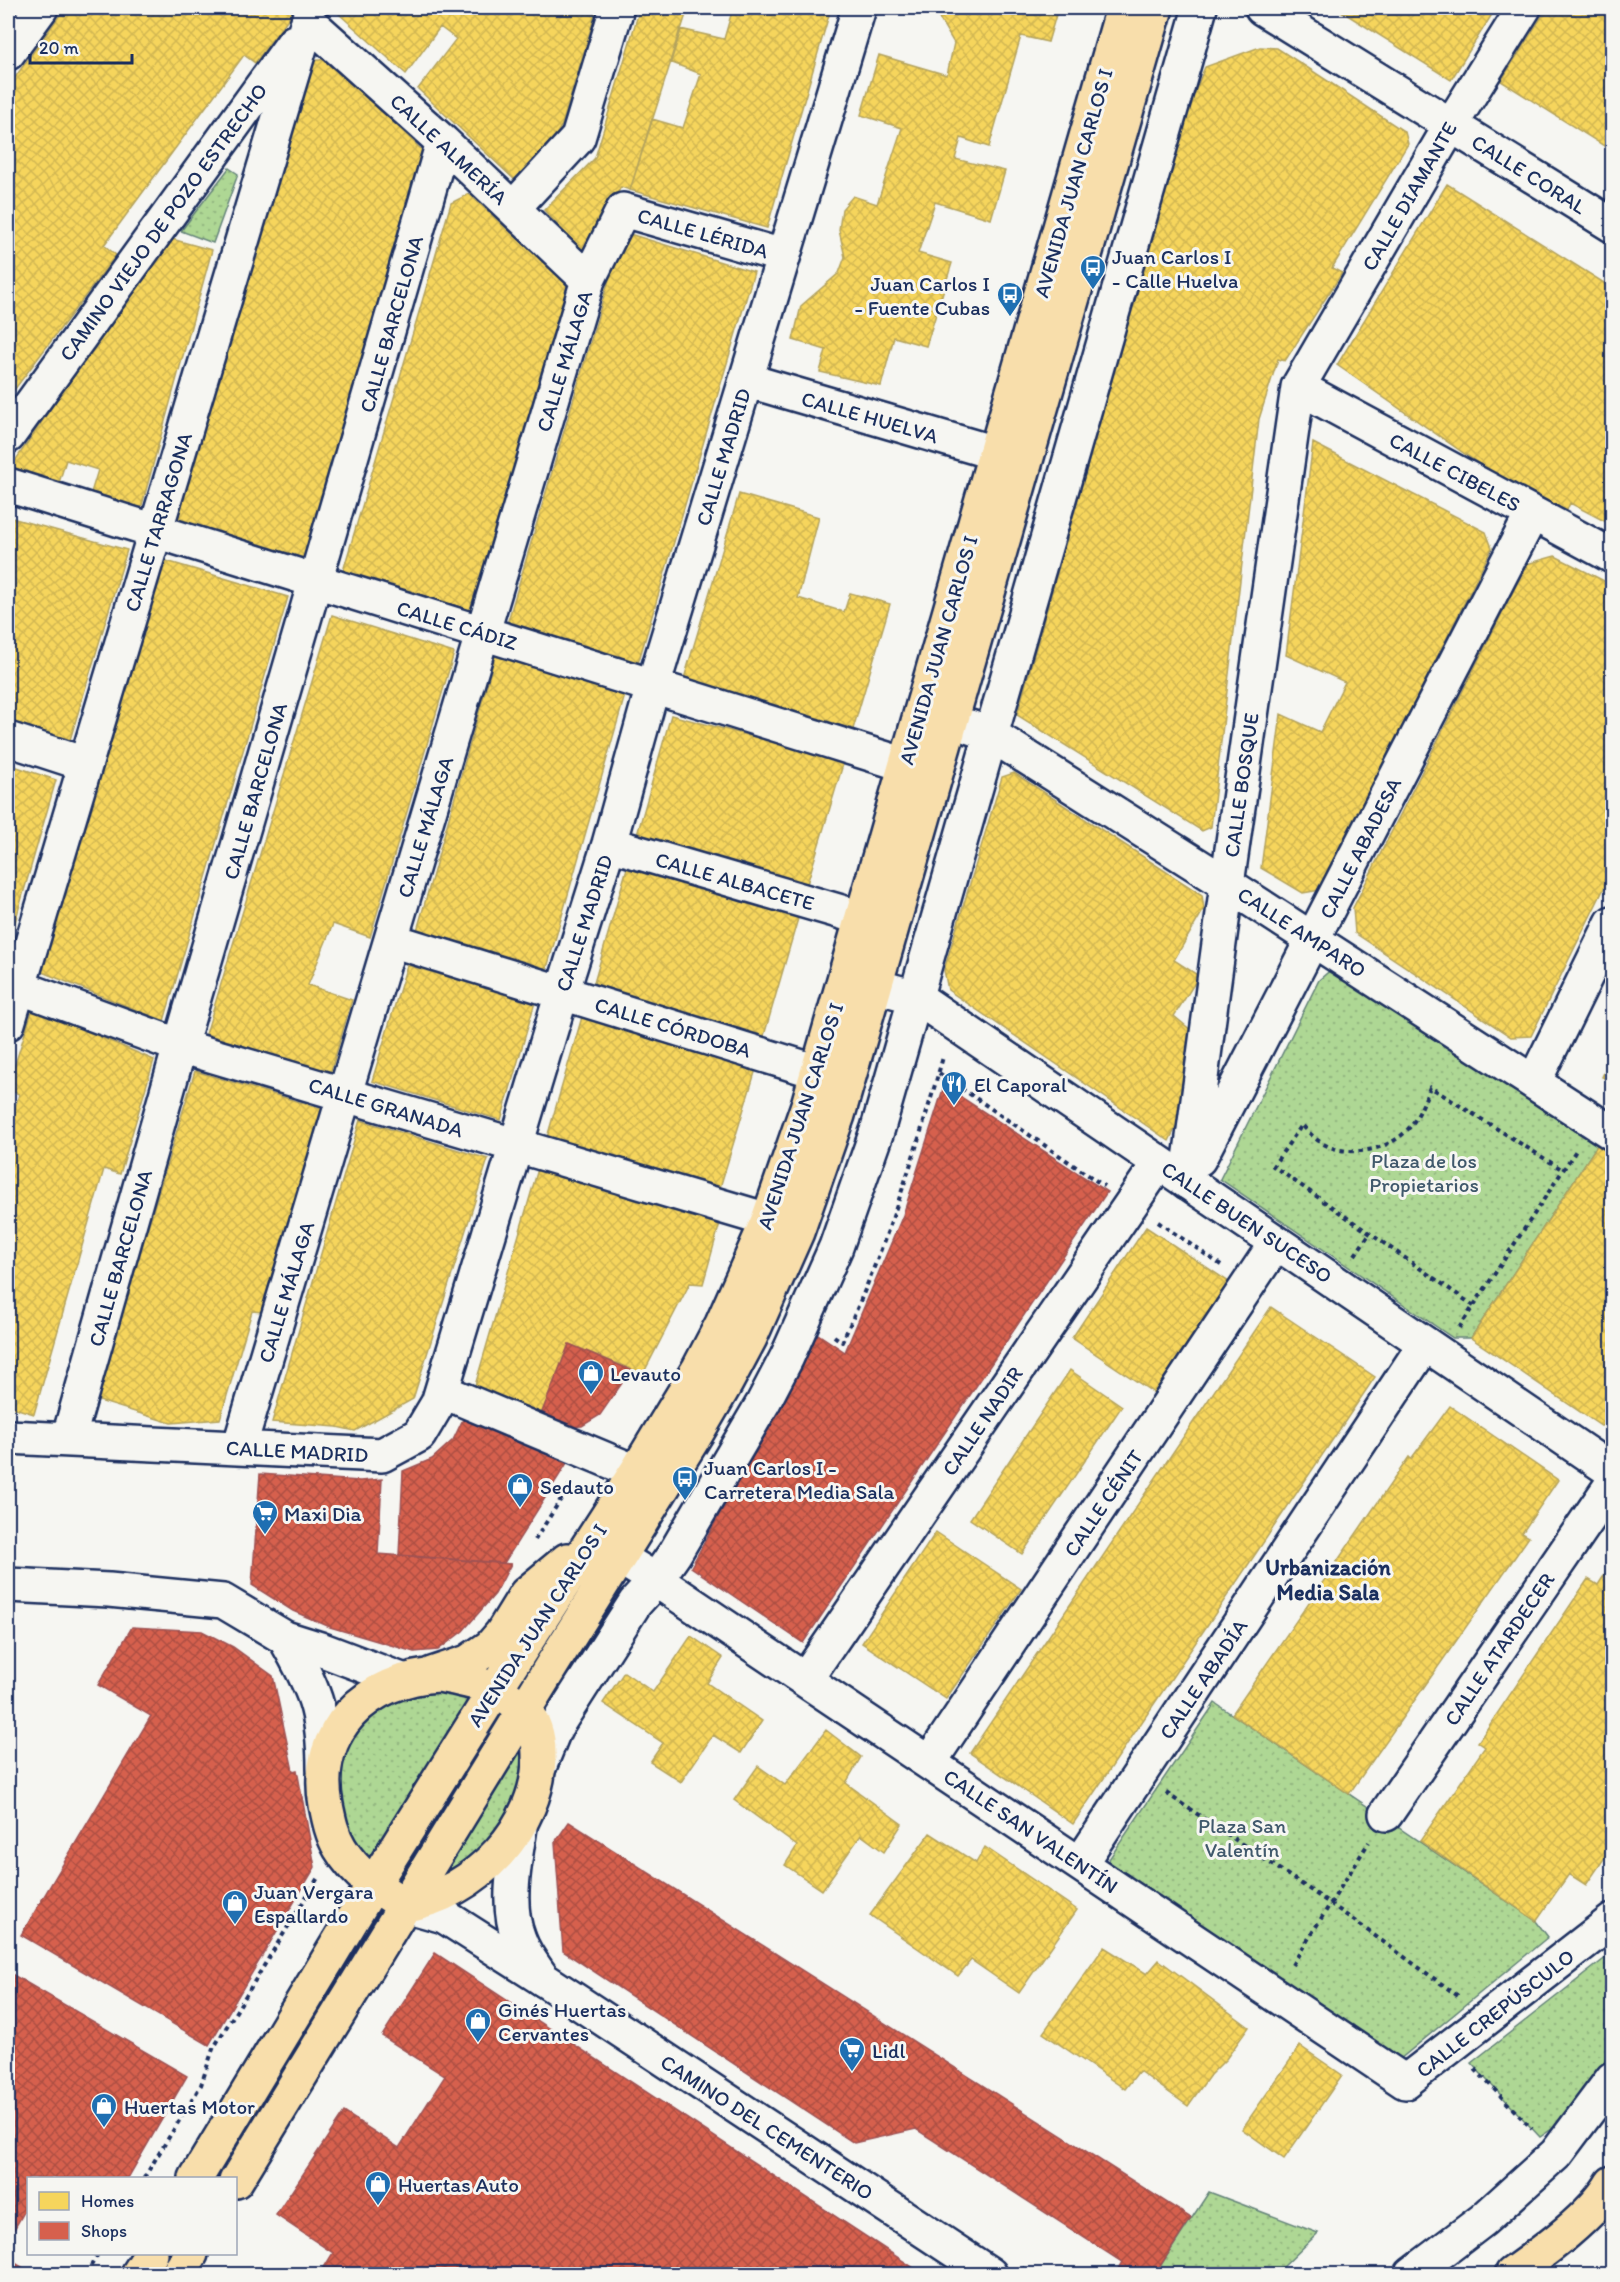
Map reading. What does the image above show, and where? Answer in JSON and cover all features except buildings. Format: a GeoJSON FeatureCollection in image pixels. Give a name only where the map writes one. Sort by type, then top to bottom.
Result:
{"type":"FeatureCollection","features":[{"type":"Feature","properties":{"kind":"main road","name":"AVENIDA JUAN CARLOS I"},"geometry":{"type":"LineString","coordinates":[[237,2179],[524,1710],[698,1431],[750,1338],[797,1232],[821,1166],[951,720],[1010,458],[1123,8]]}},
{"type":"Feature","properties":{"kind":"main road","name":"AVENIDA JUAN CARLOS I"},"geometry":{"type":"LineString","coordinates":[[197,2177],[495,1689],[636,1472],[699,1368],[768,1220],[789,1165],[818,1072],[906,765],[1010,458],[1155,8]]}},
{"type":"Feature","properties":{"kind":"main road"},"geometry":{"type":"LineString","coordinates":[[411,1678],[439,1675],[463,1679],[495,1689],[524,1710],[537,1730],[540,1765],[536,1785],[520,1827],[494,1857],[442,1895],[424,1902],[405,1905],[373,1886],[348,1860],[333,1834],[325,1801],[324,1771],[330,1746],[345,1721],[372,1695],[411,1678],[455,1668],[490,1647],[526,1594],[591,1540]]}},
{"type":"Feature","properties":{"kind":"main road"},"geometry":{"type":"LineString","coordinates":[[1512,2274],[1560,2238],[1600,2200],[1612,2183]]}},
{"type":"Feature","properties":{"kind":"main road"},"geometry":{"type":"LineString","coordinates":[[138,2274],[150,2255]]}},
{"type":"Feature","properties":{"kind":"main road"},"geometry":{"type":"LineString","coordinates":[[178,2274],[190,2255]]}},
{"type":"Feature","properties":{"kind":"street"},"geometry":{"type":"LineString","coordinates":[[8,53],[41,8]]}},
{"type":"Feature","properties":{"kind":"street"},"geometry":{"type":"LineString","coordinates":[[513,208],[578,138],[617,8]]}},
{"type":"Feature","properties":{"kind":"street","name":"CALLE MADRID"},"geometry":{"type":"LineString","coordinates":[[8,1437],[382,1455],[419,1434],[438,1403],[609,844],[653,686],[859,8]]}},
{"type":"Feature","properties":{"kind":"street","name":"CALLE CORAL"},"geometry":{"type":"LineString","coordinates":[[1262,8],[1612,225]]}},
{"type":"Feature","properties":{"kind":"street","name":"CALLE DIAMANTE"},"geometry":{"type":"LineString","coordinates":[[1298,387],[1451,125],[1524,8]]}},
{"type":"Feature","properties":{"kind":"street","name":"CALLE ALMERÍA"},"geometry":{"type":"LineString","coordinates":[[313,14],[588,280]]}},
{"type":"Feature","properties":{"kind":"street","name":"CAMINO VIEJO DE POZO ESTRECHO"},"geometry":{"type":"LineString","coordinates":[[8,436],[313,14]]}},
{"type":"Feature","properties":{"kind":"street","name":"CALLE TARRAGONA"},"geometry":{"type":"LineString","coordinates":[[8,1023],[13,986],[85,764],[313,14]]}},
{"type":"Feature","properties":{"kind":"street"},"geometry":{"type":"LineString","coordinates":[[1143,51],[1197,17]]}},
{"type":"Feature","properties":{"kind":"street"},"geometry":{"type":"LineString","coordinates":[[540,1765],[555,1728],[635,1603],[656,1580],[675,1553],[763,1403],[812,1305],[858,1190],[916,997],[1197,17]]}},
{"type":"Feature","properties":{"kind":"street","name":"CALLE BARCELONA"},"geometry":{"type":"LineString","coordinates":[[68,1440],[180,1046],[444,142]]}},
{"type":"Feature","properties":{"kind":"street","name":"CALLE LÉRIDA"},"geometry":{"type":"LineString","coordinates":[[623,210],[783,256]]}},
{"type":"Feature","properties":{"kind":"street","name":"CALLE MÁLAGA"},"geometry":{"type":"LineString","coordinates":[[239,1448],[588,280],[623,210]]}},
{"type":"Feature","properties":{"kind":"street","name":"CALLE HUELVA"},"geometry":{"type":"LineString","coordinates":[[746,380],[1010,458]]}},
{"type":"Feature","properties":{"kind":"street","name":"CALLE CIBELES"},"geometry":{"type":"LineString","coordinates":[[1298,387],[1612,556]]}},
{"type":"Feature","properties":{"kind":"street","name":"CALLE BOSQUE"},"geometry":{"type":"LineString","coordinates":[[1187,1182],[1298,387]]}},
{"type":"Feature","properties":{"kind":"street","name":"CALLE CÁDIZ"},"geometry":{"type":"LineString","coordinates":[[8,485],[906,765]]}},
{"type":"Feature","properties":{"kind":"street","name":"CALLE ABADESA"},"geometry":{"type":"LineString","coordinates":[[1187,1182],[1532,514]]}},
{"type":"Feature","properties":{"kind":"street","name":"CALLE AMPARO"},"geometry":{"type":"LineString","coordinates":[[951,720],[990,734],[1313,939],[1612,1133]]}},
{"type":"Feature","properties":{"kind":"street"},"geometry":{"type":"LineString","coordinates":[[8,739],[85,764]]}},
{"type":"Feature","properties":{"kind":"street","name":"CALLE ALBACETE"},"geometry":{"type":"LineString","coordinates":[[609,844],[861,918]]}},
{"type":"Feature","properties":{"kind":"street"},"geometry":{"type":"LineString","coordinates":[[1534,1082],[1612,923]]}},
{"type":"Feature","properties":{"kind":"street","name":"CALLE CÓRDOBA"},"geometry":{"type":"LineString","coordinates":[[391,940],[818,1072]]}},
{"type":"Feature","properties":{"kind":"street","name":"CALLE GRANADA"},"geometry":{"type":"LineString","coordinates":[[13,986],[180,1046],[768,1220]]}},
{"type":"Feature","properties":{"kind":"street","name":"CALLE BUEN SUCESO"},"geometry":{"type":"LineString","coordinates":[[875,986],[916,997],[1612,1471]]}},
{"type":"Feature","properties":{"kind":"street","name":"CALLE NADIR"},"geometry":{"type":"LineString","coordinates":[[805,1680],[1159,1162]]}},
{"type":"Feature","properties":{"kind":"street","name":"CALLE CÉNIT"},"geometry":{"type":"LineString","coordinates":[[929,1762],[1276,1243]]}},
{"type":"Feature","properties":{"kind":"street","name":"CALLE ABADÍA"},"geometry":{"type":"LineString","coordinates":[[1080,1864],[1425,1344]]}},
{"type":"Feature","properties":{"kind":"street"},"geometry":{"type":"LineString","coordinates":[[442,1391],[636,1472]]}},
{"type":"Feature","properties":{"kind":"street","name":"CALLE ATARDECER"},"geometry":{"type":"LineString","coordinates":[[1386,1814],[1612,1484]]}},
{"type":"Feature","properties":{"kind":"street","name":"CALLE SAN VALENTÍN"},"geometry":{"type":"LineString","coordinates":[[591,1540],[656,1580],[1405,2082]]}},
{"type":"Feature","properties":{"kind":"street"},"geometry":{"type":"LineString","coordinates":[[8,1586],[109,1590],[215,1599],[231,1604],[285,1638],[411,1678]]}},
{"type":"Feature","properties":{"kind":"street"},"geometry":{"type":"LineString","coordinates":[[285,1638],[303,1668],[317,1703],[324,1742],[324,1771]]}},
{"type":"Feature","properties":{"kind":"street","name":"CAMINO DEL CEMENTERIO"},"geometry":{"type":"LineString","coordinates":[[520,1827],[513,1890],[517,1936],[525,1953],[543,1979]]}},
{"type":"Feature","properties":{"kind":"street","name":"CAMINO DEL CEMENTERIO"},"geometry":{"type":"LineString","coordinates":[[405,1905],[444,1916],[990,2274]]}},
{"type":"Feature","properties":{"kind":"street","name":"CALLE CREPÚSCULO"},"geometry":{"type":"LineString","coordinates":[[1405,2082],[1612,1921]]}},
{"type":"Feature","properties":{"kind":"street"},"geometry":{"type":"LineString","coordinates":[[1412,2274],[1483,2220],[1556,2154],[1612,2079]]}},
{"type":"Feature","properties":{"kind":"path"},"geometry":{"type":"LineString","coordinates":[[1474,1306],[1273,1166],[1302,1125],[1316,1139],[1334,1149],[1358,1151],[1383,1148],[1407,1130],[1421,1111],[1430,1087],[1563,1170]]}},
{"type":"Feature","properties":{"kind":"path"},"geometry":{"type":"LineString","coordinates":[[1458,1330],[1582,1142]]}},
{"type":"Feature","properties":{"kind":"path"},"geometry":{"type":"LineString","coordinates":[[533,1544],[591,1453]]}},
{"type":"Feature","properties":{"kind":"path"},"geometry":{"type":"LineString","coordinates":[[1139,1775],[1331,1904],[1488,2018]]}},
{"type":"Feature","properties":{"kind":"path"},"geometry":{"type":"LineString","coordinates":[[1274,1994],[1386,1814]]}},
{"type":"Feature","properties":{"kind":"path"},"geometry":{"type":"LineString","coordinates":[[145,2177],[201,2085],[213,2049],[323,1869]]}},
{"type":"Feature","properties":{"kind":"path"},"geometry":{"type":"LineString","coordinates":[[86,2274],[97,2255]]}},
{"type":"Feature","properties":{"kind":"green space"},"geometry":{"type":"Polygon","coordinates":[[[229,168],[238,174],[213,243],[181,231],[229,168]]]}},
{"type":"Feature","properties":{"kind":"green space","name":"Plaza de los Propietarios"},"geometry":{"type":"Polygon","coordinates":[[[1333,968],[1587,1134],[1598,1144],[1471,1338],[1453,1338],[1220,1179],[1319,980],[1333,968]]]}},
{"type":"Feature","properties":{"kind":"green space"},"geometry":{"type":"Polygon","coordinates":[[[480,1683],[401,1840],[357,1871],[323,1784],[372,1695],[480,1683]]]}},
{"type":"Feature","properties":{"kind":"green space","name":"Plaza San Valentín"},"geometry":{"type":"Polygon","coordinates":[[[1215,1703],[1536,1921],[1548,1937],[1400,2059],[1107,1862],[1215,1703]]]}},
{"type":"Feature","properties":{"kind":"green space"},"geometry":{"type":"Polygon","coordinates":[[[524,1710],[529,1806],[424,1902],[524,1710]]]}},
{"type":"Feature","properties":{"kind":"green space"},"geometry":{"type":"Polygon","coordinates":[[[1612,1953],[1612,2044],[1604,2062],[1582,2096],[1559,2124],[1540,2137],[1471,2063],[1612,1953]]]}},
{"type":"Feature","properties":{"kind":"green space"},"geometry":{"type":"Polygon","coordinates":[[[1209,2192],[1318,2233],[1276,2274],[1155,2274],[1209,2192]]]}},
{"type":"Feature","properties":{"kind":"place","name":"Juan Carlos I - Calle Huelva"},"geometry":{"type":"Point","coordinates":[1093,291]}},
{"type":"Feature","properties":{"kind":"place","name":"Juan Carlos I - Fuente Cubas"},"geometry":{"type":"Point","coordinates":[1010,318]}},
{"type":"Feature","properties":{"kind":"place","name":"El Caporal"},"geometry":{"type":"Point","coordinates":[954,1107]}},
{"type":"Feature","properties":{"kind":"place","name":"Levauto"},"geometry":{"type":"Point","coordinates":[591,1396]}},
{"type":"Feature","properties":{"kind":"place","name":"Juan Carlos I - Carretera Media Sala"},"geometry":{"type":"Point","coordinates":[685,1502]}},
{"type":"Feature","properties":{"kind":"place","name":"Sedauto"},"geometry":{"type":"Point","coordinates":[520,1509]}},
{"type":"Feature","properties":{"kind":"place","name":"Maxi Dia"},"geometry":{"type":"Point","coordinates":[265,1536]}},
{"type":"Feature","properties":{"kind":"place","name":"Juan Vergara Espallardo"},"geometry":{"type":"Point","coordinates":[235,1926]}},
{"type":"Feature","properties":{"kind":"place","name":"Ginés Huertas Cervantes"},"geometry":{"type":"Point","coordinates":[478,2044]}},
{"type":"Feature","properties":{"kind":"place","name":"Lidl"},"geometry":{"type":"Point","coordinates":[852,2073]}},
{"type":"Feature","properties":{"kind":"place","name":"Huertas Motor"},"geometry":{"type":"Point","coordinates":[104,2129]}},
{"type":"Feature","properties":{"kind":"place","name":"Huertas Auto"},"geometry":{"type":"Point","coordinates":[378,2207]}},
{"type":"Feature","properties":{"kind":"district","name":"Urbanización Media Sala"},"geometry":{"type":"Point","coordinates":[1328,1580]}}]}
